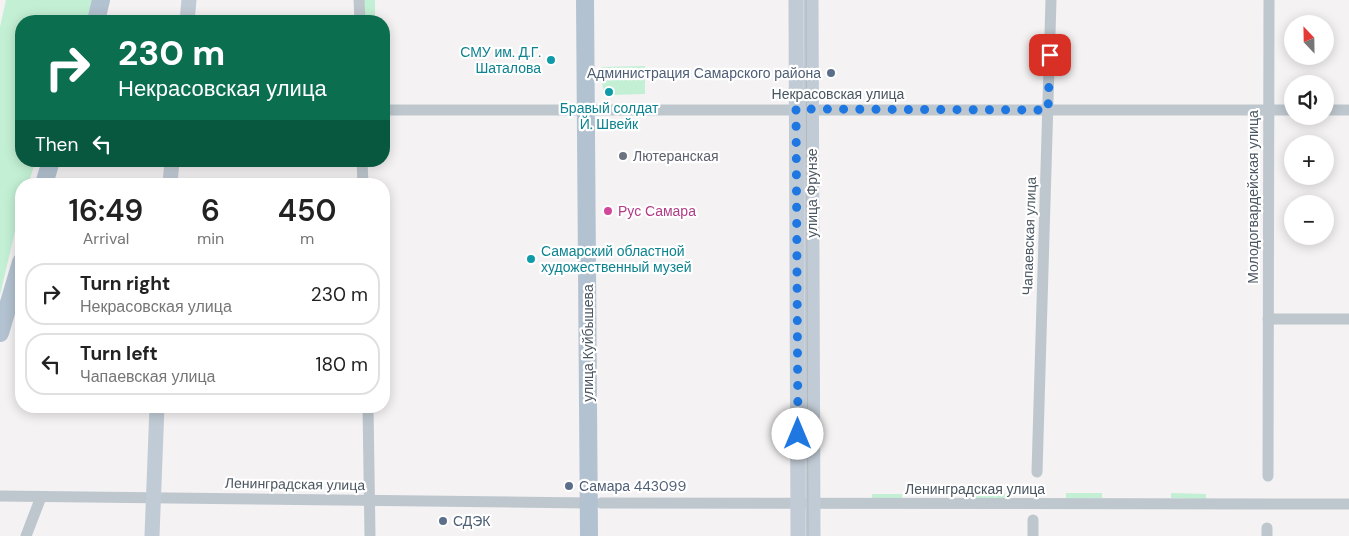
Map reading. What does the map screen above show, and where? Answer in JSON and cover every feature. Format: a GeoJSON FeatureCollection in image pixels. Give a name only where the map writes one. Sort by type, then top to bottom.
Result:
{"type":"FeatureCollection","features":[{"type":"Feature","properties":{"kind":"main road"},"geometry":{"type":"LineString","coordinates":[[97,15],[101,0]]}},
{"type":"Feature","properties":{"kind":"main road"},"geometry":{"type":"LineString","coordinates":[[188,15],[189,0]]}},
{"type":"Feature","properties":{"kind":"main road","name":"улица Куйбышева"},"geometry":{"type":"LineString","coordinates":[[585,0],[595,503],[589,536]]}},
{"type":"Feature","properties":{"kind":"main road","name":"улица Фрунзе"},"geometry":{"type":"LineString","coordinates":[[796,0],[796,109],[805,504],[813,536]]}},
{"type":"Feature","properties":{"kind":"main road","name":"улица Фрунзе"},"geometry":{"type":"LineString","coordinates":[[798,536],[805,504],[812,109],[810,0]]}},
{"type":"Feature","properties":{"kind":"main road"},"geometry":{"type":"LineString","coordinates":[[0,333],[15,282]]}},
{"type":"Feature","properties":{"kind":"main road"},"geometry":{"type":"LineString","coordinates":[[152,536],[157,413]]}},
{"type":"Feature","properties":{"kind":"street"},"geometry":{"type":"LineString","coordinates":[[359,0],[360,15]]}},
{"type":"Feature","properties":{"kind":"street","name":"Чапаевская улица"},"geometry":{"type":"LineString","coordinates":[[1037,472],[1051,0]]}},
{"type":"Feature","properties":{"kind":"street","name":"Молодогвардейская улица"},"geometry":{"type":"LineString","coordinates":[[1268,476],[1268,110],[1270,0]]}},
{"type":"Feature","properties":{"kind":"street","name":"Некрасовская улица"},"geometry":{"type":"LineString","coordinates":[[390,110],[1284,110]]}},
{"type":"Feature","properties":{"kind":"street"},"geometry":{"type":"LineString","coordinates":[[1334,110],[1349,110]]}},
{"type":"Feature","properties":{"kind":"street"},"geometry":{"type":"LineString","coordinates":[[1268,319],[1349,319]]}},
{"type":"Feature","properties":{"kind":"street"},"geometry":{"type":"LineString","coordinates":[[368,413],[370,536]]}},
{"type":"Feature","properties":{"kind":"street","name":"Ленинградская улица"},"geometry":{"type":"LineString","coordinates":[[0,496],[595,503],[1349,504]]}},
{"type":"Feature","properties":{"kind":"street"},"geometry":{"type":"LineString","coordinates":[[26,536],[41,496]]}},
{"type":"Feature","properties":{"kind":"street"},"geometry":{"type":"LineString","coordinates":[[1033,536],[1034,520]]}},
{"type":"Feature","properties":{"kind":"green space"},"geometry":{"type":"Polygon","coordinates":[[[6,0],[95,0],[92,15],[15,15],[15,167],[34,167],[30,178],[15,178],[15,231],[0,295],[0,27],[6,0]]]}},
{"type":"Feature","properties":{"kind":"green space"},"geometry":{"type":"Polygon","coordinates":[[[363,0],[375,0],[375,15],[363,15],[363,0]]]}},
{"type":"Feature","properties":{"kind":"green space"},"geometry":{"type":"Polygon","coordinates":[[[645,66],[645,94],[612,95],[603,90],[601,67],[645,66]]]}},
{"type":"Feature","properties":{"kind":"green space"},"geometry":{"type":"Polygon","coordinates":[[[1066,493],[1102,493],[1102,498],[1066,498],[1066,493]]]}},
{"type":"Feature","properties":{"kind":"green space"},"geometry":{"type":"Polygon","coordinates":[[[1171,493],[1206,494],[1206,499],[1171,498],[1171,493]]]}},
{"type":"Feature","properties":{"kind":"green space"},"geometry":{"type":"Polygon","coordinates":[[[872,494],[902,494],[902,499],[872,499],[872,494]]]}},
{"type":"Feature","properties":{"kind":"green space"},"geometry":{"type":"Polygon","coordinates":[[[976,494],[1007,494],[1007,499],[976,499],[976,494]]]}},
{"type":"Feature","properties":{"kind":"tram line"},"geometry":{"type":"LineString","coordinates":[[806,0],[808,536]]}},
{"type":"Feature","properties":{"kind":"place","name":"СМУ им. Д.Г. Шаталова"},"geometry":{"type":"Point","coordinates":[551,60]}},
{"type":"Feature","properties":{"kind":"place","name":"Администрация Самарского района"},"geometry":{"type":"Point","coordinates":[831,73]}},
{"type":"Feature","properties":{"kind":"place","name":"Бравый солдат Й. Швейк"},"geometry":{"type":"Point","coordinates":[609,92]}},
{"type":"Feature","properties":{"kind":"place","name":"Лютеранская"},"geometry":{"type":"Point","coordinates":[623,156]}},
{"type":"Feature","properties":{"kind":"place","name":"Рус Самара"},"geometry":{"type":"Point","coordinates":[608,211]}},
{"type":"Feature","properties":{"kind":"place","name":"Самарский областной художественный музей"},"geometry":{"type":"Point","coordinates":[531,259]}},
{"type":"Feature","properties":{"kind":"place","name":"Самара 443099"},"geometry":{"type":"Point","coordinates":[569,486]}},
{"type":"Feature","properties":{"kind":"place","name":"СДЭК"},"geometry":{"type":"Point","coordinates":[443,521]}},
{"type":"Feature","properties":{"kind":"route"},"geometry":{"type":"LineString","coordinates":[[798,434],[796,109],[1048,110],[1050,55]]}}]}
